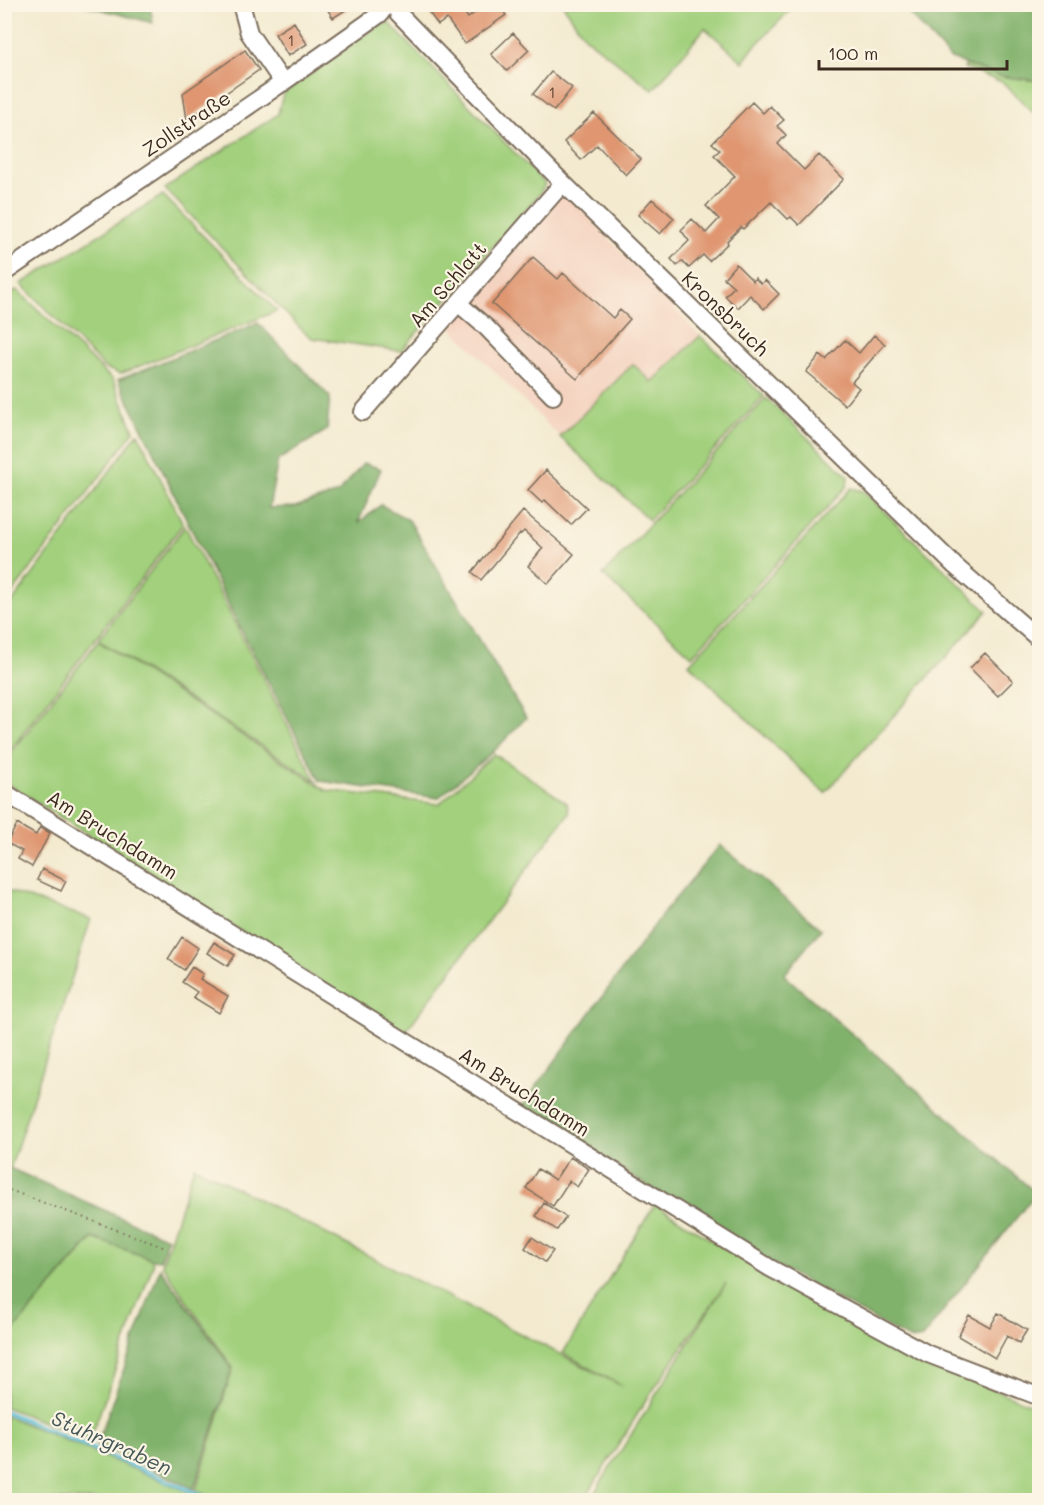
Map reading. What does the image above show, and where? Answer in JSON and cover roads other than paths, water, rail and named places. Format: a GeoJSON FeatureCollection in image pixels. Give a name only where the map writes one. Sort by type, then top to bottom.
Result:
{"type":"FeatureCollection","features":[{"type":"Feature","properties":{"kind":"street"},"geometry":{"type":"LineString","coordinates":[[241,4],[249,33],[283,83]]}},
{"type":"Feature","properties":{"kind":"street","name":"Zollstraße"},"geometry":{"type":"LineString","coordinates":[[4,273],[283,83],[380,14],[387,4]]}},
{"type":"Feature","properties":{"kind":"street","name":"Kronsbruch"},"geometry":{"type":"LineString","coordinates":[[397,4],[398,13],[563,183],[955,566],[1040,640]]}},
{"type":"Feature","properties":{"kind":"street","name":"Am Schlatt"},"geometry":{"type":"LineString","coordinates":[[363,412],[563,183]]}},
{"type":"Feature","properties":{"kind":"street"},"geometry":{"type":"LineString","coordinates":[[458,303],[487,328],[553,396]]}},
{"type":"Feature","properties":{"kind":"street","name":"Am Bruchdamm"},"geometry":{"type":"LineString","coordinates":[[4,792],[770,1268],[928,1354],[1040,1397]]}},
{"type":"Feature","properties":{"kind":"waterway","name":"Stuhrgraben"},"geometry":{"type":"LineString","coordinates":[[4,1411],[208,1500]]}}]}
